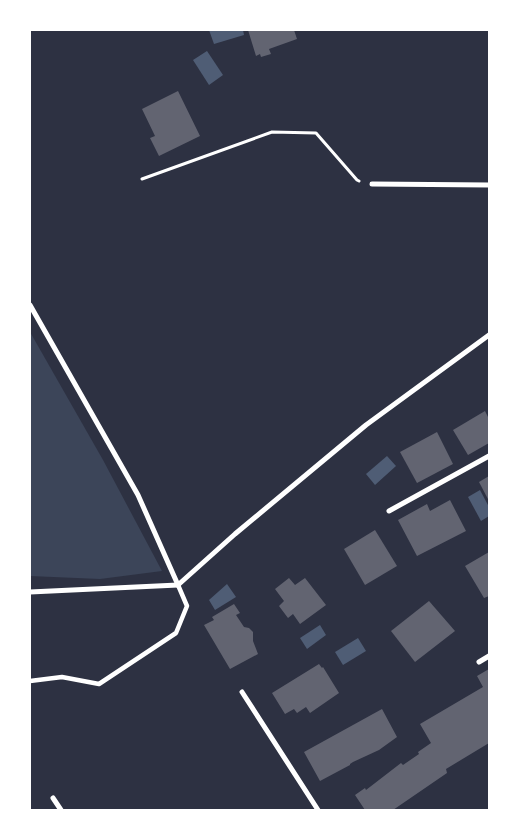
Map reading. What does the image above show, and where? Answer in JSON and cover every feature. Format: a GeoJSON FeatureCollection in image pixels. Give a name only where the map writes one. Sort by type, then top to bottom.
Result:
{"type":"FeatureCollection","features":[{"type":"Feature","properties":{"kind":"street"},"geometry":{"type":"LineString","coordinates":[[372,184],[489,185]]}},
{"type":"Feature","properties":{"kind":"street"},"geometry":{"type":"LineString","coordinates":[[30,305],[138,496],[186,606],[176,633],[99,684],[62,676],[30,681]]}},
{"type":"Feature","properties":{"kind":"street"},"geometry":{"type":"LineString","coordinates":[[30,592],[178,585],[235,534],[366,426],[489,335]]}},
{"type":"Feature","properties":{"kind":"street"},"geometry":{"type":"LineString","coordinates":[[388,511],[489,456]]}},
{"type":"Feature","properties":{"kind":"street"},"geometry":{"type":"LineString","coordinates":[[479,662],[489,656]]}},
{"type":"Feature","properties":{"kind":"street"},"geometry":{"type":"LineString","coordinates":[[242,692],[318,810]]}},
{"type":"Feature","properties":{"kind":"street"},"geometry":{"type":"LineString","coordinates":[[53,798],[61,810]]}},
{"type":"Feature","properties":{"kind":"path"},"geometry":{"type":"LineString","coordinates":[[142,178],[272,132],[316,133],[357,180],[372,184]]}},
{"type":"Feature","properties":{"kind":"shaded area"},"geometry":{"type":"Polygon","coordinates":[[[209,30],[243,30],[244,35],[214,44],[209,30]]]}},
{"type":"Feature","properties":{"kind":"shaded area"},"geometry":{"type":"Polygon","coordinates":[[[207,51],[223,75],[209,85],[193,60],[207,51]]]}},
{"type":"Feature","properties":{"kind":"shaded area"},"geometry":{"type":"Polygon","coordinates":[[[30,332],[103,460],[162,571],[100,579],[30,576],[30,332]]]}},
{"type":"Feature","properties":{"kind":"shaded area"},"geometry":{"type":"Polygon","coordinates":[[[387,456],[396,466],[375,485],[366,474],[387,456]]]}},
{"type":"Feature","properties":{"kind":"shaded area"},"geometry":{"type":"Polygon","coordinates":[[[480,490],[489,507],[489,516],[481,521],[468,497],[480,490]]]}},
{"type":"Feature","properties":{"kind":"shaded area"},"geometry":{"type":"Polygon","coordinates":[[[227,584],[236,597],[215,610],[209,600],[227,584]]]}},
{"type":"Feature","properties":{"kind":"shaded area"},"geometry":{"type":"Polygon","coordinates":[[[320,625],[326,635],[307,649],[300,638],[320,625]]]}},
{"type":"Feature","properties":{"kind":"shaded area"},"geometry":{"type":"Polygon","coordinates":[[[358,638],[366,651],[343,665],[335,652],[358,638]]]}},
{"type":"Feature","properties":{"kind":"building"},"geometry":{"type":"Polygon","coordinates":[[[248,30],[294,30],[297,39],[269,49],[271,54],[261,57],[260,54],[256,56],[248,30]]]}},
{"type":"Feature","properties":{"kind":"building"},"geometry":{"type":"Polygon","coordinates":[[[178,91],[200,136],[159,156],[150,138],[155,136],[142,109],[178,91]]]}},
{"type":"Feature","properties":{"kind":"building"},"geometry":{"type":"Polygon","coordinates":[[[485,411],[489,419],[489,443],[468,455],[453,430],[485,411]]]}},
{"type":"Feature","properties":{"kind":"building"},"geometry":{"type":"Polygon","coordinates":[[[437,432],[453,464],[417,483],[400,452],[437,432]]]}},
{"type":"Feature","properties":{"kind":"building"},"geometry":{"type":"Polygon","coordinates":[[[489,476],[489,501],[479,482],[489,476]]]}},
{"type":"Feature","properties":{"kind":"building"},"geometry":{"type":"Polygon","coordinates":[[[450,500],[466,531],[417,556],[398,520],[427,504],[430,511],[450,500]]]}},
{"type":"Feature","properties":{"kind":"building"},"geometry":{"type":"Polygon","coordinates":[[[375,530],[397,566],[365,585],[344,549],[375,530]]]}},
{"type":"Feature","properties":{"kind":"building"},"geometry":{"type":"Polygon","coordinates":[[[489,552],[489,596],[484,598],[465,566],[489,552]]]}},
{"type":"Feature","properties":{"kind":"building"},"geometry":{"type":"Polygon","coordinates":[[[289,578],[295,585],[305,578],[326,605],[300,624],[293,614],[288,618],[279,606],[284,601],[275,589],[289,578]]]}},
{"type":"Feature","properties":{"kind":"building"},"geometry":{"type":"Polygon","coordinates":[[[429,601],[455,631],[415,662],[391,631],[429,601]]]}},
{"type":"Feature","properties":{"kind":"building"},"geometry":{"type":"Polygon","coordinates":[[[234,604],[240,613],[236,615],[244,627],[249,628],[253,632],[253,641],[258,654],[230,669],[204,625],[214,620],[212,617],[234,604]]]}},
{"type":"Feature","properties":{"kind":"building"},"geometry":{"type":"Polygon","coordinates":[[[319,664],[323,667],[339,693],[310,713],[306,707],[297,713],[294,709],[285,714],[272,693],[319,664]]]}},
{"type":"Feature","properties":{"kind":"building"},"geometry":{"type":"Polygon","coordinates":[[[489,669],[489,743],[446,769],[447,773],[393,810],[365,810],[355,795],[365,788],[366,790],[401,763],[403,765],[431,743],[420,724],[483,687],[477,676],[489,669]]]}},
{"type":"Feature","properties":{"kind":"building"},"geometry":{"type":"Polygon","coordinates":[[[382,709],[397,737],[379,750],[320,781],[304,752],[382,709]]]}}]}
